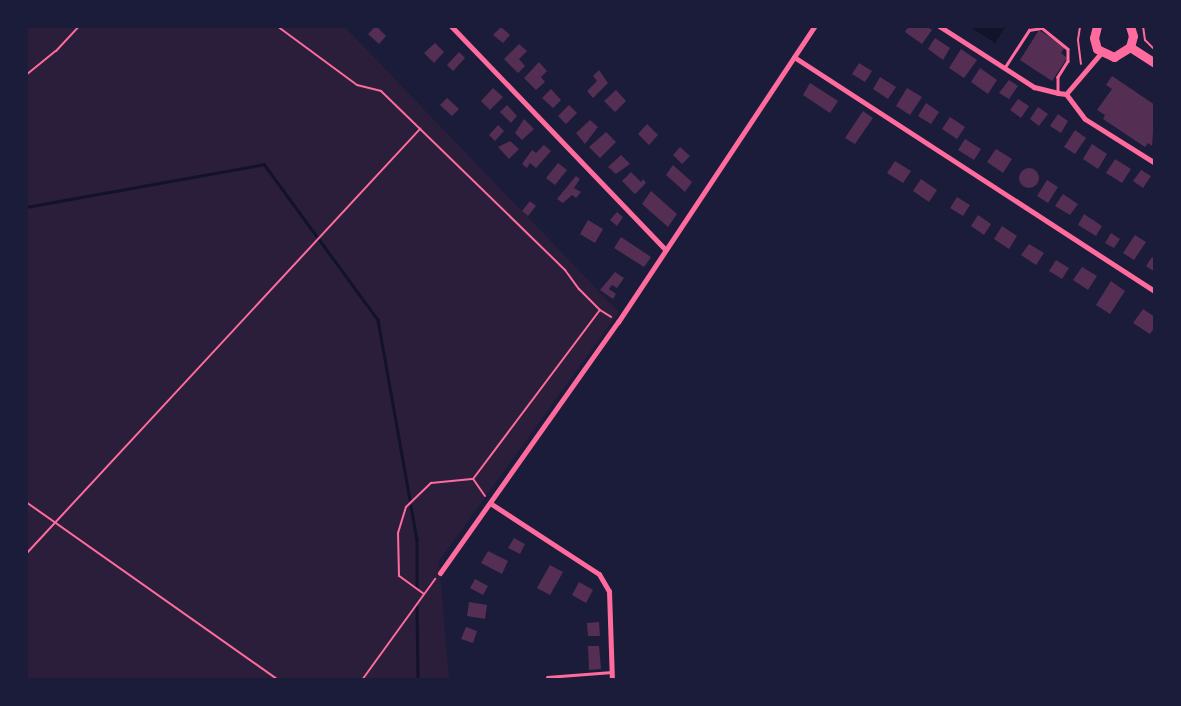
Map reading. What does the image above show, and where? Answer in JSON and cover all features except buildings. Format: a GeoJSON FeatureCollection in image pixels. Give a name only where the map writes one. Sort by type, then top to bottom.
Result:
{"type":"FeatureCollection","features":[{"type":"Feature","properties":{"kind":"main road"},"geometry":{"type":"LineString","coordinates":[[1096,26],[1095,43],[1101,53],[1120,56],[1130,47],[1133,36],[1130,26]]}},
{"type":"Feature","properties":{"kind":"main road"},"geometry":{"type":"LineString","coordinates":[[1130,47],[1155,63]]}},
{"type":"Feature","properties":{"kind":"street"},"geometry":{"type":"LineString","coordinates":[[451,26],[666,250]]}},
{"type":"Feature","properties":{"kind":"street"},"geometry":{"type":"LineString","coordinates":[[440,573],[618,322],[815,26]]}},
{"type":"Feature","properties":{"kind":"street"},"geometry":{"type":"LineString","coordinates":[[939,26],[1034,88],[1066,94],[1084,118],[1155,163]]}},
{"type":"Feature","properties":{"kind":"street"},"geometry":{"type":"LineString","coordinates":[[1066,94],[1101,53]]}},
{"type":"Feature","properties":{"kind":"street"},"geometry":{"type":"LineString","coordinates":[[794,57],[1155,291]]}},
{"type":"Feature","properties":{"kind":"street"},"geometry":{"type":"LineString","coordinates":[[491,503],[599,574],[609,591],[612,680]]}},
{"type":"Feature","properties":{"kind":"lane"},"geometry":{"type":"LineString","coordinates":[[1004,70],[1029,30],[1037,26],[1042,28],[1068,49],[1068,61],[1058,77],[1058,93]]}},
{"type":"Feature","properties":{"kind":"lane"},"geometry":{"type":"LineString","coordinates":[[547,677],[612,672]]}},
{"type":"Feature","properties":{"kind":"path"},"geometry":{"type":"LineString","coordinates":[[26,75],[57,51],[79,26]]}},
{"type":"Feature","properties":{"kind":"path"},"geometry":{"type":"LineString","coordinates":[[277,26],[357,85],[381,91],[565,270],[600,310],[618,322]]}},
{"type":"Feature","properties":{"kind":"path"},"geometry":{"type":"LineString","coordinates":[[1143,26],[1145,40],[1155,50]]}},
{"type":"Feature","properties":{"kind":"path"},"geometry":{"type":"LineString","coordinates":[[1076,84],[1074,79],[1082,62],[1078,40],[1080,27]]}},
{"type":"Feature","properties":{"kind":"path"},"geometry":{"type":"LineString","coordinates":[[26,554],[420,129]]}},
{"type":"Feature","properties":{"kind":"path"},"geometry":{"type":"LineString","coordinates":[[473,479],[600,310]]}},
{"type":"Feature","properties":{"kind":"path"},"geometry":{"type":"LineString","coordinates":[[424,594],[399,576],[398,533],[406,507],[431,483],[456,478],[473,479],[491,503]]}},
{"type":"Feature","properties":{"kind":"path"},"geometry":{"type":"LineString","coordinates":[[26,502],[278,680]]}},
{"type":"Feature","properties":{"kind":"path"},"geometry":{"type":"LineString","coordinates":[[362,680],[440,573]]}},
{"type":"Feature","properties":{"kind":"shaded area"},"geometry":{"type":"Polygon","coordinates":[[[26,26],[344,26],[619,312],[439,561],[449,680],[26,680],[26,26]]]}},
{"type":"Feature","properties":{"kind":"shaded area"},"geometry":{"type":"Polygon","coordinates":[[[969,26],[1006,26],[995,43],[969,26]]]}},
{"type":"Feature","properties":{"kind":"waterway"},"geometry":{"type":"LineString","coordinates":[[26,207],[264,164],[378,320],[410,499]]}},
{"type":"Feature","properties":{"kind":"waterway"},"geometry":{"type":"LineString","coordinates":[[411,506],[417,539],[417,586]]}},
{"type":"Feature","properties":{"kind":"waterway"},"geometry":{"type":"LineString","coordinates":[[417,607],[418,680]]}}]}
